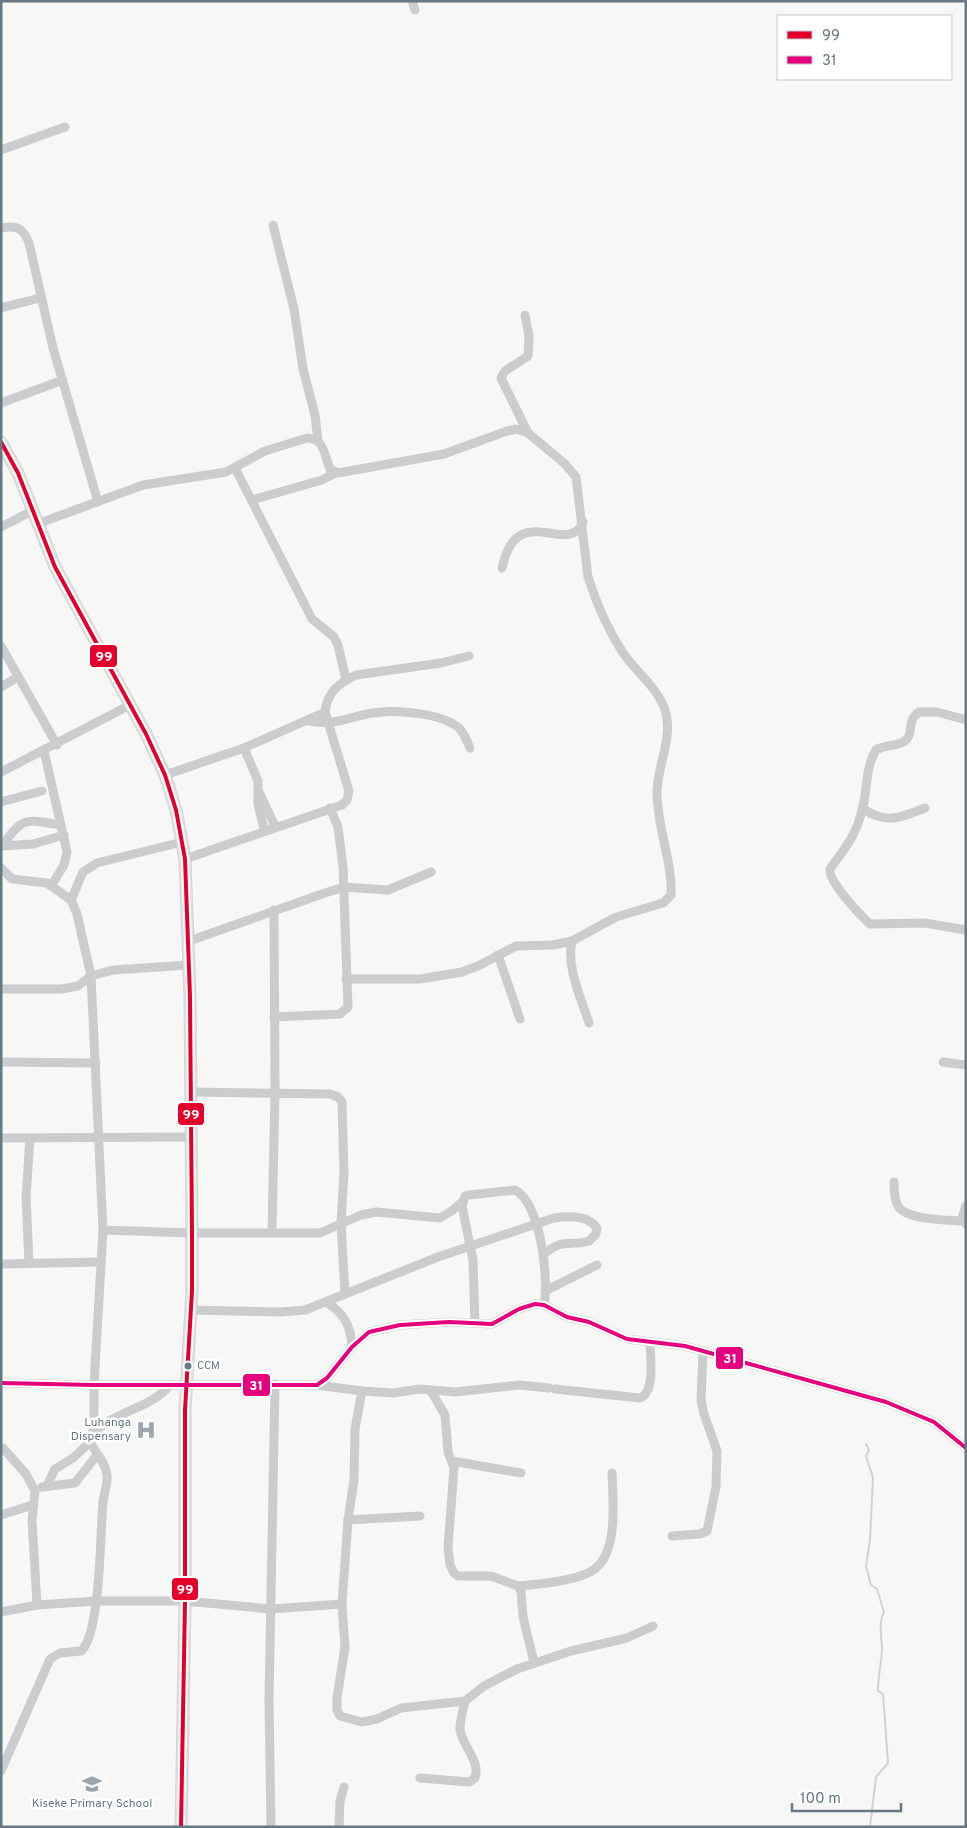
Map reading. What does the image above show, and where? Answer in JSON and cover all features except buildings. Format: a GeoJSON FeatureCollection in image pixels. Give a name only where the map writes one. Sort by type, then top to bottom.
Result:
{"type":"FeatureCollection","features":[{"type":"Feature","properties":{"kind":"main road"},"geometry":{"type":"LineString","coordinates":[[1,442],[18,473],[55,567],[165,774],[185,858],[189,941],[192,1233],[186,1385],[181,1827]]}},
{"type":"Feature","properties":{"kind":"street"},"geometry":{"type":"LineString","coordinates":[[1,150],[65,127]]}},
{"type":"Feature","properties":{"kind":"street"},"geometry":{"type":"LineString","coordinates":[[273,225],[294,309],[302,369],[315,415],[318,441],[325,450],[329,468],[334,472]]}},
{"type":"Feature","properties":{"kind":"street"},"geometry":{"type":"LineString","coordinates":[[1,228],[13,226],[24,232],[36,265],[40,298],[98,502]]}},
{"type":"Feature","properties":{"kind":"street"},"geometry":{"type":"LineString","coordinates":[[1,308],[40,298]]}},
{"type":"Feature","properties":{"kind":"street"},"geometry":{"type":"LineString","coordinates":[[346,979],[420,979],[442,976],[478,966],[516,946],[553,945],[572,941],[616,917],[663,903],[669,899],[671,891],[658,813],[659,772],[668,738],[665,709],[648,682],[624,654],[598,604],[588,576],[583,522],[576,477],[564,463],[528,433],[501,378],[505,372],[528,356],[529,336],[525,315]]}},
{"type":"Feature","properties":{"kind":"street"},"geometry":{"type":"LineString","coordinates":[[1,403],[63,380]]}},
{"type":"Feature","properties":{"kind":"street"},"geometry":{"type":"LineString","coordinates":[[252,500],[322,480],[334,472],[402,463],[444,454],[506,431],[516,430],[528,433]]}},
{"type":"Feature","properties":{"kind":"street"},"geometry":{"type":"LineString","coordinates":[[37,524],[143,485],[199,477],[236,468],[272,448],[307,438],[318,441]]}},
{"type":"Feature","properties":{"kind":"street"},"geometry":{"type":"LineString","coordinates":[[236,468],[312,619],[334,637],[338,644],[346,680]]}},
{"type":"Feature","properties":{"kind":"street"},"geometry":{"type":"LineString","coordinates":[[1,527],[32,510]]}},
{"type":"Feature","properties":{"kind":"street"},"geometry":{"type":"LineString","coordinates":[[502,568],[509,547],[519,535],[538,531],[570,535],[580,530],[583,522]]}},
{"type":"Feature","properties":{"kind":"street"},"geometry":{"type":"LineString","coordinates":[[1,646],[57,745]]}},
{"type":"Feature","properties":{"kind":"street"},"geometry":{"type":"LineString","coordinates":[[185,858],[330,808],[347,800],[349,791],[325,712],[332,691],[346,680],[356,675],[442,663],[469,656]]}},
{"type":"Feature","properties":{"kind":"street"},"geometry":{"type":"LineString","coordinates":[[1,687],[18,677]]}},
{"type":"Feature","properties":{"kind":"street"},"geometry":{"type":"LineString","coordinates":[[1,772],[57,745],[130,705]]}},
{"type":"Feature","properties":{"kind":"street"},"geometry":{"type":"LineString","coordinates":[[165,774],[244,748],[309,721],[325,712]]}},
{"type":"Feature","properties":{"kind":"street"},"geometry":{"type":"LineString","coordinates":[[309,721],[328,724],[372,713],[404,712],[435,718],[457,726],[470,748]]}},
{"type":"Feature","properties":{"kind":"street"},"geometry":{"type":"LineString","coordinates":[[966,720],[937,712],[919,712],[914,716],[908,739],[900,744],[880,747],[874,754],[862,808],[851,842],[830,869],[832,880],[870,924],[925,923],[966,930]]}},
{"type":"Feature","properties":{"kind":"street"},"geometry":{"type":"LineString","coordinates":[[244,748],[256,776],[259,792],[274,826]]}},
{"type":"Feature","properties":{"kind":"street"},"geometry":{"type":"LineString","coordinates":[[44,751],[64,835],[67,858],[52,886]]}},
{"type":"Feature","properties":{"kind":"street"},"geometry":{"type":"LineString","coordinates":[[1,802],[42,791]]}},
{"type":"Feature","properties":{"kind":"street"},"geometry":{"type":"LineString","coordinates":[[259,792],[258,804],[264,830]]}},
{"type":"Feature","properties":{"kind":"street"},"geometry":{"type":"LineString","coordinates":[[274,1017],[340,1014],[348,1007],[344,887],[338,827],[330,808]]}},
{"type":"Feature","properties":{"kind":"street"},"geometry":{"type":"LineString","coordinates":[[862,808],[877,816],[892,819],[925,808]]}},
{"type":"Feature","properties":{"kind":"street"},"geometry":{"type":"LineString","coordinates":[[2,846],[22,822],[29,820],[61,825]]}},
{"type":"Feature","properties":{"kind":"street"},"geometry":{"type":"LineString","coordinates":[[2,846],[33,844],[64,835]]}},
{"type":"Feature","properties":{"kind":"street"},"geometry":{"type":"LineString","coordinates":[[71,900],[83,872],[96,863],[182,842]]}},
{"type":"Feature","properties":{"kind":"street"},"geometry":{"type":"LineString","coordinates":[[1,868],[12,879],[41,881],[52,886],[71,900],[77,914],[91,976],[103,1230],[91,1438],[97,1455],[106,1468],[108,1478],[103,1502],[96,1602],[91,1632],[84,1648],[77,1653],[60,1653],[50,1659],[1,1771]]}},
{"type":"Feature","properties":{"kind":"street"},"geometry":{"type":"LineString","coordinates":[[189,941],[344,887],[388,890],[431,872]]}},
{"type":"Feature","properties":{"kind":"street"},"geometry":{"type":"LineString","coordinates":[[272,1231],[275,1092],[274,910]]}},
{"type":"Feature","properties":{"kind":"street"},"geometry":{"type":"LineString","coordinates":[[572,941],[570,954],[589,1023]]}},
{"type":"Feature","properties":{"kind":"street"},"geometry":{"type":"LineString","coordinates":[[498,954],[520,1019]]}},
{"type":"Feature","properties":{"kind":"street"},"geometry":{"type":"LineString","coordinates":[[4,989],[71,988],[91,976],[113,970],[189,965]]}},
{"type":"Feature","properties":{"kind":"street"},"geometry":{"type":"LineString","coordinates":[[1,1062],[96,1063]]}},
{"type":"Feature","properties":{"kind":"street"},"geometry":{"type":"LineString","coordinates":[[943,1062],[966,1065]]}},
{"type":"Feature","properties":{"kind":"street"},"geometry":{"type":"LineString","coordinates":[[191,1092],[330,1094],[338,1097],[342,1102],[344,1174],[341,1223],[345,1294]]}},
{"type":"Feature","properties":{"kind":"street"},"geometry":{"type":"LineString","coordinates":[[1,1138],[191,1137]]}},
{"type":"Feature","properties":{"kind":"street"},"geometry":{"type":"LineString","coordinates":[[29,1263],[26,1197],[30,1138]]}},
{"type":"Feature","properties":{"kind":"street"},"geometry":{"type":"LineString","coordinates":[[894,1182],[896,1200],[902,1211],[923,1217],[964,1222],[966,1206]]}},
{"type":"Feature","properties":{"kind":"street"},"geometry":{"type":"LineString","coordinates":[[103,1230],[192,1233],[272,1231],[320,1233],[361,1215],[376,1212],[440,1218],[453,1210],[469,1194],[515,1190],[527,1200],[536,1224],[543,1255],[547,1290],[544,1305]]}},
{"type":"Feature","properties":{"kind":"street"},"geometry":{"type":"LineString","coordinates":[[463,1201],[474,1278],[475,1323]]}},
{"type":"Feature","properties":{"kind":"street"},"geometry":{"type":"LineString","coordinates":[[190,1310],[294,1312],[326,1302],[470,1245],[554,1218],[587,1219],[597,1228],[596,1234],[589,1241],[564,1243],[555,1246],[543,1255]]}},
{"type":"Feature","properties":{"kind":"street"},"geometry":{"type":"LineString","coordinates":[[1,1264],[102,1262]]}},
{"type":"Feature","properties":{"kind":"street"},"geometry":{"type":"LineString","coordinates":[[547,1290],[597,1265]]}},
{"type":"Feature","properties":{"kind":"street"},"geometry":{"type":"LineString","coordinates":[[326,1302],[336,1308],[348,1323],[352,1347]]}},
{"type":"Feature","properties":{"kind":"street"},"geometry":{"type":"LineString","coordinates":[[316,1385],[327,1378],[352,1347],[369,1332],[388,1327],[449,1322],[492,1324],[519,1309],[535,1304],[544,1305],[567,1317],[589,1322],[627,1339],[703,1351],[902,1407],[934,1422],[965,1443]]}},
{"type":"Feature","properties":{"kind":"street"},"geometry":{"type":"LineString","coordinates":[[1,1383],[94,1386],[275,1384],[316,1385],[362,1391],[393,1392],[420,1389],[455,1392],[519,1385],[640,1398],[645,1396],[649,1387],[650,1342]]}},
{"type":"Feature","properties":{"kind":"street"},"geometry":{"type":"LineString","coordinates":[[672,1536],[700,1534],[707,1531],[714,1508],[717,1451],[701,1400],[703,1351]]}},
{"type":"Feature","properties":{"kind":"street"},"geometry":{"type":"LineString","coordinates":[[271,1827],[268,1700],[275,1384]]}},
{"type":"Feature","properties":{"kind":"street"},"geometry":{"type":"LineString","coordinates":[[47,1486],[55,1469],[78,1454],[108,1420],[151,1402],[170,1385]]}},
{"type":"Feature","properties":{"kind":"street"},"geometry":{"type":"LineString","coordinates":[[362,1391],[354,1429],[354,1480],[348,1520],[342,1604],[345,1647],[337,1698],[337,1710],[340,1716],[362,1722],[377,1719],[401,1708],[465,1702],[484,1686],[534,1662],[578,1649],[627,1638],[653,1626]]}},
{"type":"Feature","properties":{"kind":"street"},"geometry":{"type":"LineString","coordinates":[[430,1391],[445,1415],[448,1452],[452,1461],[454,1480],[448,1547],[454,1573],[464,1577],[491,1576],[518,1586],[584,1575],[597,1568],[605,1555],[610,1537],[613,1505],[612,1473]]}},
{"type":"Feature","properties":{"kind":"street"},"geometry":{"type":"LineString","coordinates":[[3,1448],[26,1474],[35,1491],[32,1520],[37,1605]]}},
{"type":"Feature","properties":{"kind":"street"},"geometry":{"type":"LineString","coordinates":[[35,1491],[47,1486],[64,1486],[75,1483],[97,1455]]}},
{"type":"Feature","properties":{"kind":"street"},"geometry":{"type":"LineString","coordinates":[[452,1461],[521,1474]]}},
{"type":"Feature","properties":{"kind":"street"},"geometry":{"type":"LineString","coordinates":[[1,1515],[33,1505]]}},
{"type":"Feature","properties":{"kind":"street"},"geometry":{"type":"LineString","coordinates":[[348,1520],[420,1516]]}},
{"type":"Feature","properties":{"kind":"street"},"geometry":{"type":"LineString","coordinates":[[518,1586],[521,1591],[523,1617],[534,1662]]}},
{"type":"Feature","properties":{"kind":"street"},"geometry":{"type":"LineString","coordinates":[[1,1612],[37,1605],[96,1602],[185,1601],[271,1609],[342,1604]]}},
{"type":"Feature","properties":{"kind":"street"},"geometry":{"type":"LineString","coordinates":[[420,1778],[469,1782],[474,1778],[476,1771],[473,1759],[460,1730],[465,1702]]}},
{"type":"Feature","properties":{"kind":"street"},"geometry":{"type":"LineString","coordinates":[[339,1827],[340,1801],[344,1787]]}},
{"type":"Feature","properties":{"kind":"waterway"},"geometry":{"type":"LineString","coordinates":[[866,1444],[869,1450],[866,1456],[873,1478],[870,1540],[866,1566],[871,1585],[877,1589],[884,1612],[881,1626],[882,1651],[878,1691],[883,1694],[888,1763],[876,1777],[870,1827]]}},
{"type":"Feature","properties":{"kind":"transit line","name":"99"},"geometry":{"type":"LineString","coordinates":[[1,442],[18,473],[55,567],[146,734],[165,775],[176,810],[185,859],[190,997],[192,1291],[185,1410],[185,1601],[181,1827]]}},
{"type":"Feature","properties":{"kind":"transit line","name":"31"},"geometry":{"type":"LineString","coordinates":[[1,1383],[317,1385],[327,1378],[352,1347],[369,1332],[400,1325],[449,1322],[492,1324],[519,1309],[535,1304],[544,1305],[567,1317],[589,1322],[627,1339],[685,1346],[886,1402],[934,1422],[966,1448]]}},
{"type":"Feature","properties":{"kind":"place","name":"CCM"},"geometry":{"type":"Point","coordinates":[188,1366]}},
{"type":"Feature","properties":{"kind":"place","name":"Luhanga Dispensary"},"geometry":{"type":"Point","coordinates":[146,1430]}},
{"type":"Feature","properties":{"kind":"place","name":"Kiseke Primary School"},"geometry":{"type":"Point","coordinates":[92,1784]}}]}
